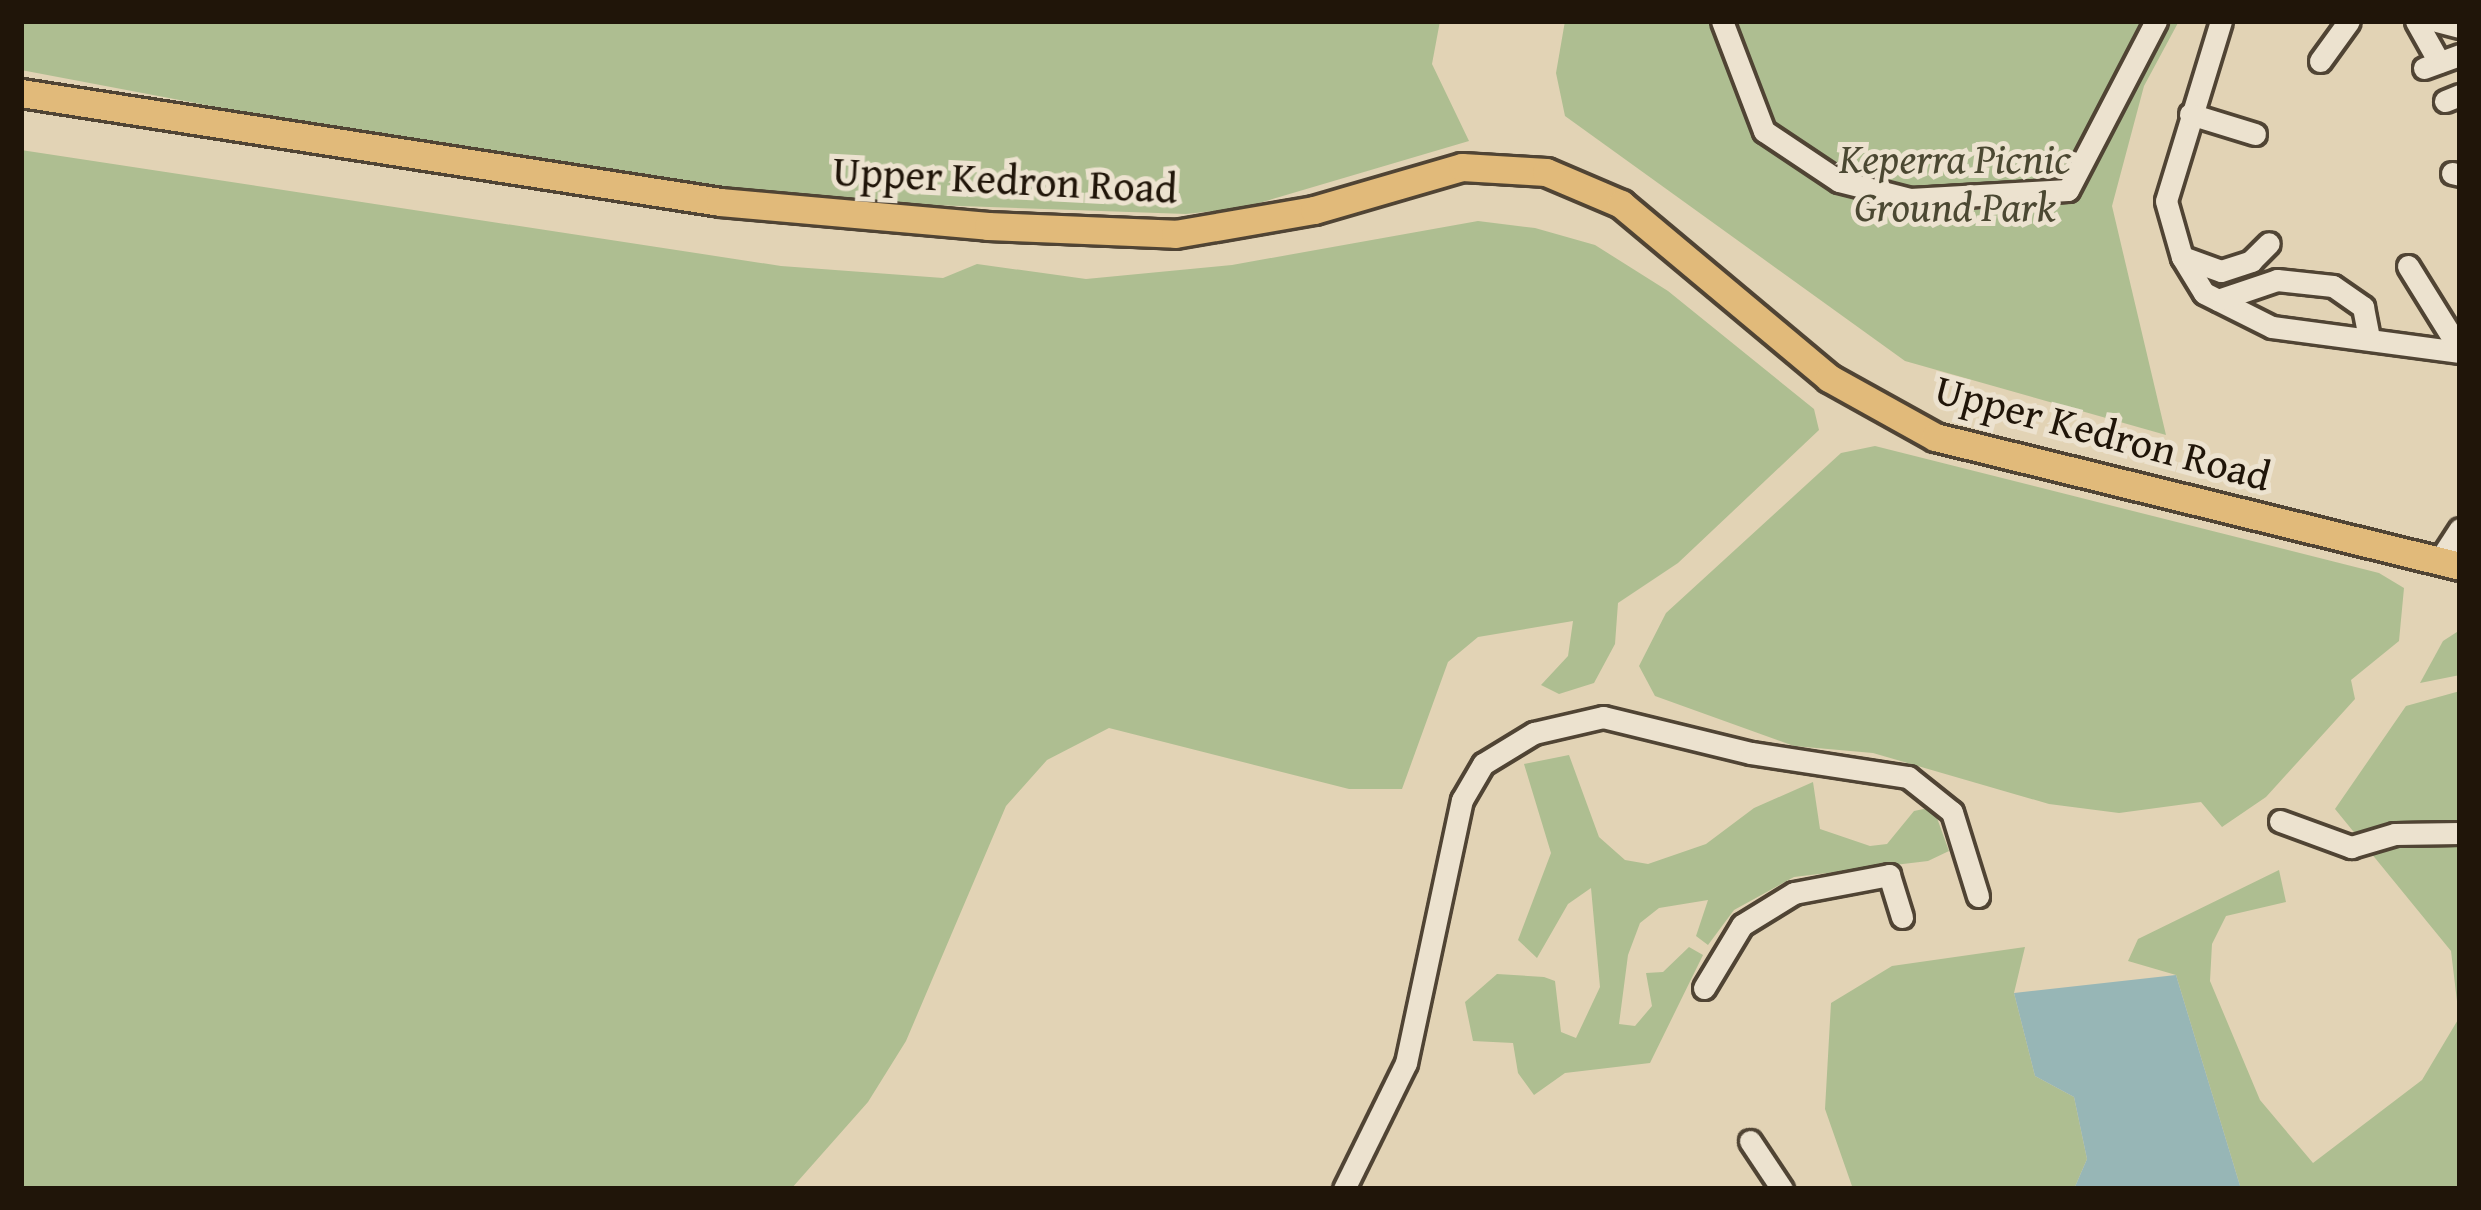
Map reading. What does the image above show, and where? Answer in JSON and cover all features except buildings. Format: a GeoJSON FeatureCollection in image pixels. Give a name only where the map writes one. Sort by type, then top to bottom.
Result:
{"type":"FeatureCollection","features":[{"type":"Feature","properties":{"kind":"main road","name":"Upper Kedron Road"},"geometry":{"type":"LineString","coordinates":[[21,93],[720,202],[1025,228],[1175,234],[1314,210],[1462,166],[1546,172],[1621,204],[1828,378],[1935,437],[2450,563]]}},
{"type":"Feature","properties":{"kind":"lane"},"geometry":{"type":"LineString","coordinates":[[1722,21],[1764,131],[1839,181],[1910,199],[2068,190],[2156,21]]}},
{"type":"Feature","properties":{"kind":"lane"},"geometry":{"type":"LineString","coordinates":[[2221,21],[2166,201],[2182,257],[2218,300],[2272,327],[2460,351]]}},
{"type":"Feature","properties":{"kind":"lane"},"geometry":{"type":"LineString","coordinates":[[2320,61],[2349,21]]}},
{"type":"Feature","properties":{"kind":"lane"},"geometry":{"type":"LineString","coordinates":[[2416,21],[2441,62]]}},
{"type":"Feature","properties":{"kind":"lane"},"geometry":{"type":"LineString","coordinates":[[2438,21],[2460,27]]}},
{"type":"Feature","properties":{"kind":"lane"},"geometry":{"type":"LineString","coordinates":[[2190,114],[2255,134]]}},
{"type":"Feature","properties":{"kind":"lane"},"geometry":{"type":"LineString","coordinates":[[2182,257],[2221,271],[2251,261],[2269,243]]}},
{"type":"Feature","properties":{"kind":"lane"},"geometry":{"type":"LineString","coordinates":[[2408,266],[2460,351]]}},
{"type":"Feature","properties":{"kind":"lane"},"geometry":{"type":"LineString","coordinates":[[2218,300],[2277,280],[2333,286],[2363,307],[2369,339]]}},
{"type":"Feature","properties":{"kind":"lane"},"geometry":{"type":"LineString","coordinates":[[2450,563],[2460,529]]}},
{"type":"Feature","properties":{"kind":"lane"},"geometry":{"type":"LineString","coordinates":[[1344,1189],[1406,1063],[1462,800],[1483,764],[1534,733],[1603,717],[1750,753],[1908,777],[1952,812],[1978,896]]}},
{"type":"Feature","properties":{"kind":"lane"},"geometry":{"type":"LineString","coordinates":[[2280,820],[2321,842],[2351,847],[2395,834],[2460,833]]}},
{"type":"Feature","properties":{"kind":"lane"},"geometry":{"type":"LineString","coordinates":[[1704,988],[1742,925],[1793,893],[1889,875],[1902,917]]}},
{"type":"Feature","properties":{"kind":"lane"},"geometry":{"type":"LineString","coordinates":[[1750,1141],[1781,1189]]}},
{"type":"Feature","properties":{"kind":"green space"},"geometry":{"type":"Polygon","coordinates":[[[21,21],[1440,21],[1432,64],[1469,141],[1242,208],[1186,214],[786,200],[534,167],[21,70],[21,21]]]}},
{"type":"Feature","properties":{"kind":"green space","name":"Keperra Picnic Ground Park"},"geometry":{"type":"Polygon","coordinates":[[[1565,21],[2179,21],[2144,86],[2112,206],[2166,435],[1905,361],[1565,116],[1556,73],[1565,21]]]}},
{"type":"Feature","properties":{"kind":"green space"},"geometry":{"type":"Polygon","coordinates":[[[21,150],[781,266],[943,278],[977,264],[1086,279],[1232,265],[1478,221],[1535,228],[1595,245],[1668,291],[1814,409],[1819,430],[1678,563],[1618,603],[1615,644],[1594,683],[1559,694],[1541,685],[1568,656],[1573,621],[1478,637],[1448,662],[1402,789],[1349,789],[1109,728],[1047,760],[1006,806],[906,1041],[868,1102],[791,1189],[21,1189],[21,150]]]}},
{"type":"Feature","properties":{"kind":"green space"},"geometry":{"type":"Polygon","coordinates":[[[1875,446],[2379,573],[2404,588],[2399,641],[2351,680],[2355,699],[2266,797],[2222,827],[2201,802],[2119,813],[2049,804],[1873,753],[1794,746],[1655,696],[1639,666],[1666,613],[1841,453],[1875,446]]]}},
{"type":"Feature","properties":{"kind":"green space"},"geometry":{"type":"Polygon","coordinates":[[[2460,630],[2460,675],[2420,683],[2443,641],[2460,630]]]}},
{"type":"Feature","properties":{"kind":"green space"},"geometry":{"type":"Polygon","coordinates":[[[2460,691],[2460,1189],[2241,1189],[2176,975],[2128,961],[2138,939],[2279,870],[2286,902],[2226,916],[2212,944],[2210,981],[2260,1100],[2313,1163],[2422,1080],[2459,1018],[2451,951],[2335,809],[2406,706],[2460,691]]]}},
{"type":"Feature","properties":{"kind":"green space"},"geometry":{"type":"Polygon","coordinates":[[[1569,755],[1599,837],[1625,860],[1648,864],[1706,844],[1754,808],[1813,782],[1820,829],[1870,846],[1887,844],[1914,811],[1933,807],[1949,851],[1928,861],[1794,877],[1734,910],[1708,945],[1696,936],[1708,900],[1659,908],[1640,923],[1628,955],[1619,1024],[1635,1026],[1652,1006],[1646,973],[1663,972],[1689,947],[1703,955],[1650,1063],[1565,1073],[1534,1095],[1518,1073],[1513,1043],[1473,1041],[1465,1002],[1497,974],[1544,977],[1555,981],[1561,1032],[1576,1038],[1600,987],[1591,888],[1568,904],[1537,958],[1518,940],[1551,853],[1524,764],[1569,755]]]}},
{"type":"Feature","properties":{"kind":"green space"},"geometry":{"type":"Polygon","coordinates":[[[2025,947],[2014,993],[2035,1076],[2074,1097],[2087,1159],[2074,1189],[1853,1189],[1825,1109],[1831,1003],[1892,966],[2025,947]]]}},
{"type":"Feature","properties":{"kind":"water"},"geometry":{"type":"Polygon","coordinates":[[[2176,975],[2241,1189],[2074,1189],[2087,1159],[2074,1097],[2035,1076],[2014,993],[2176,975]]]}}]}
